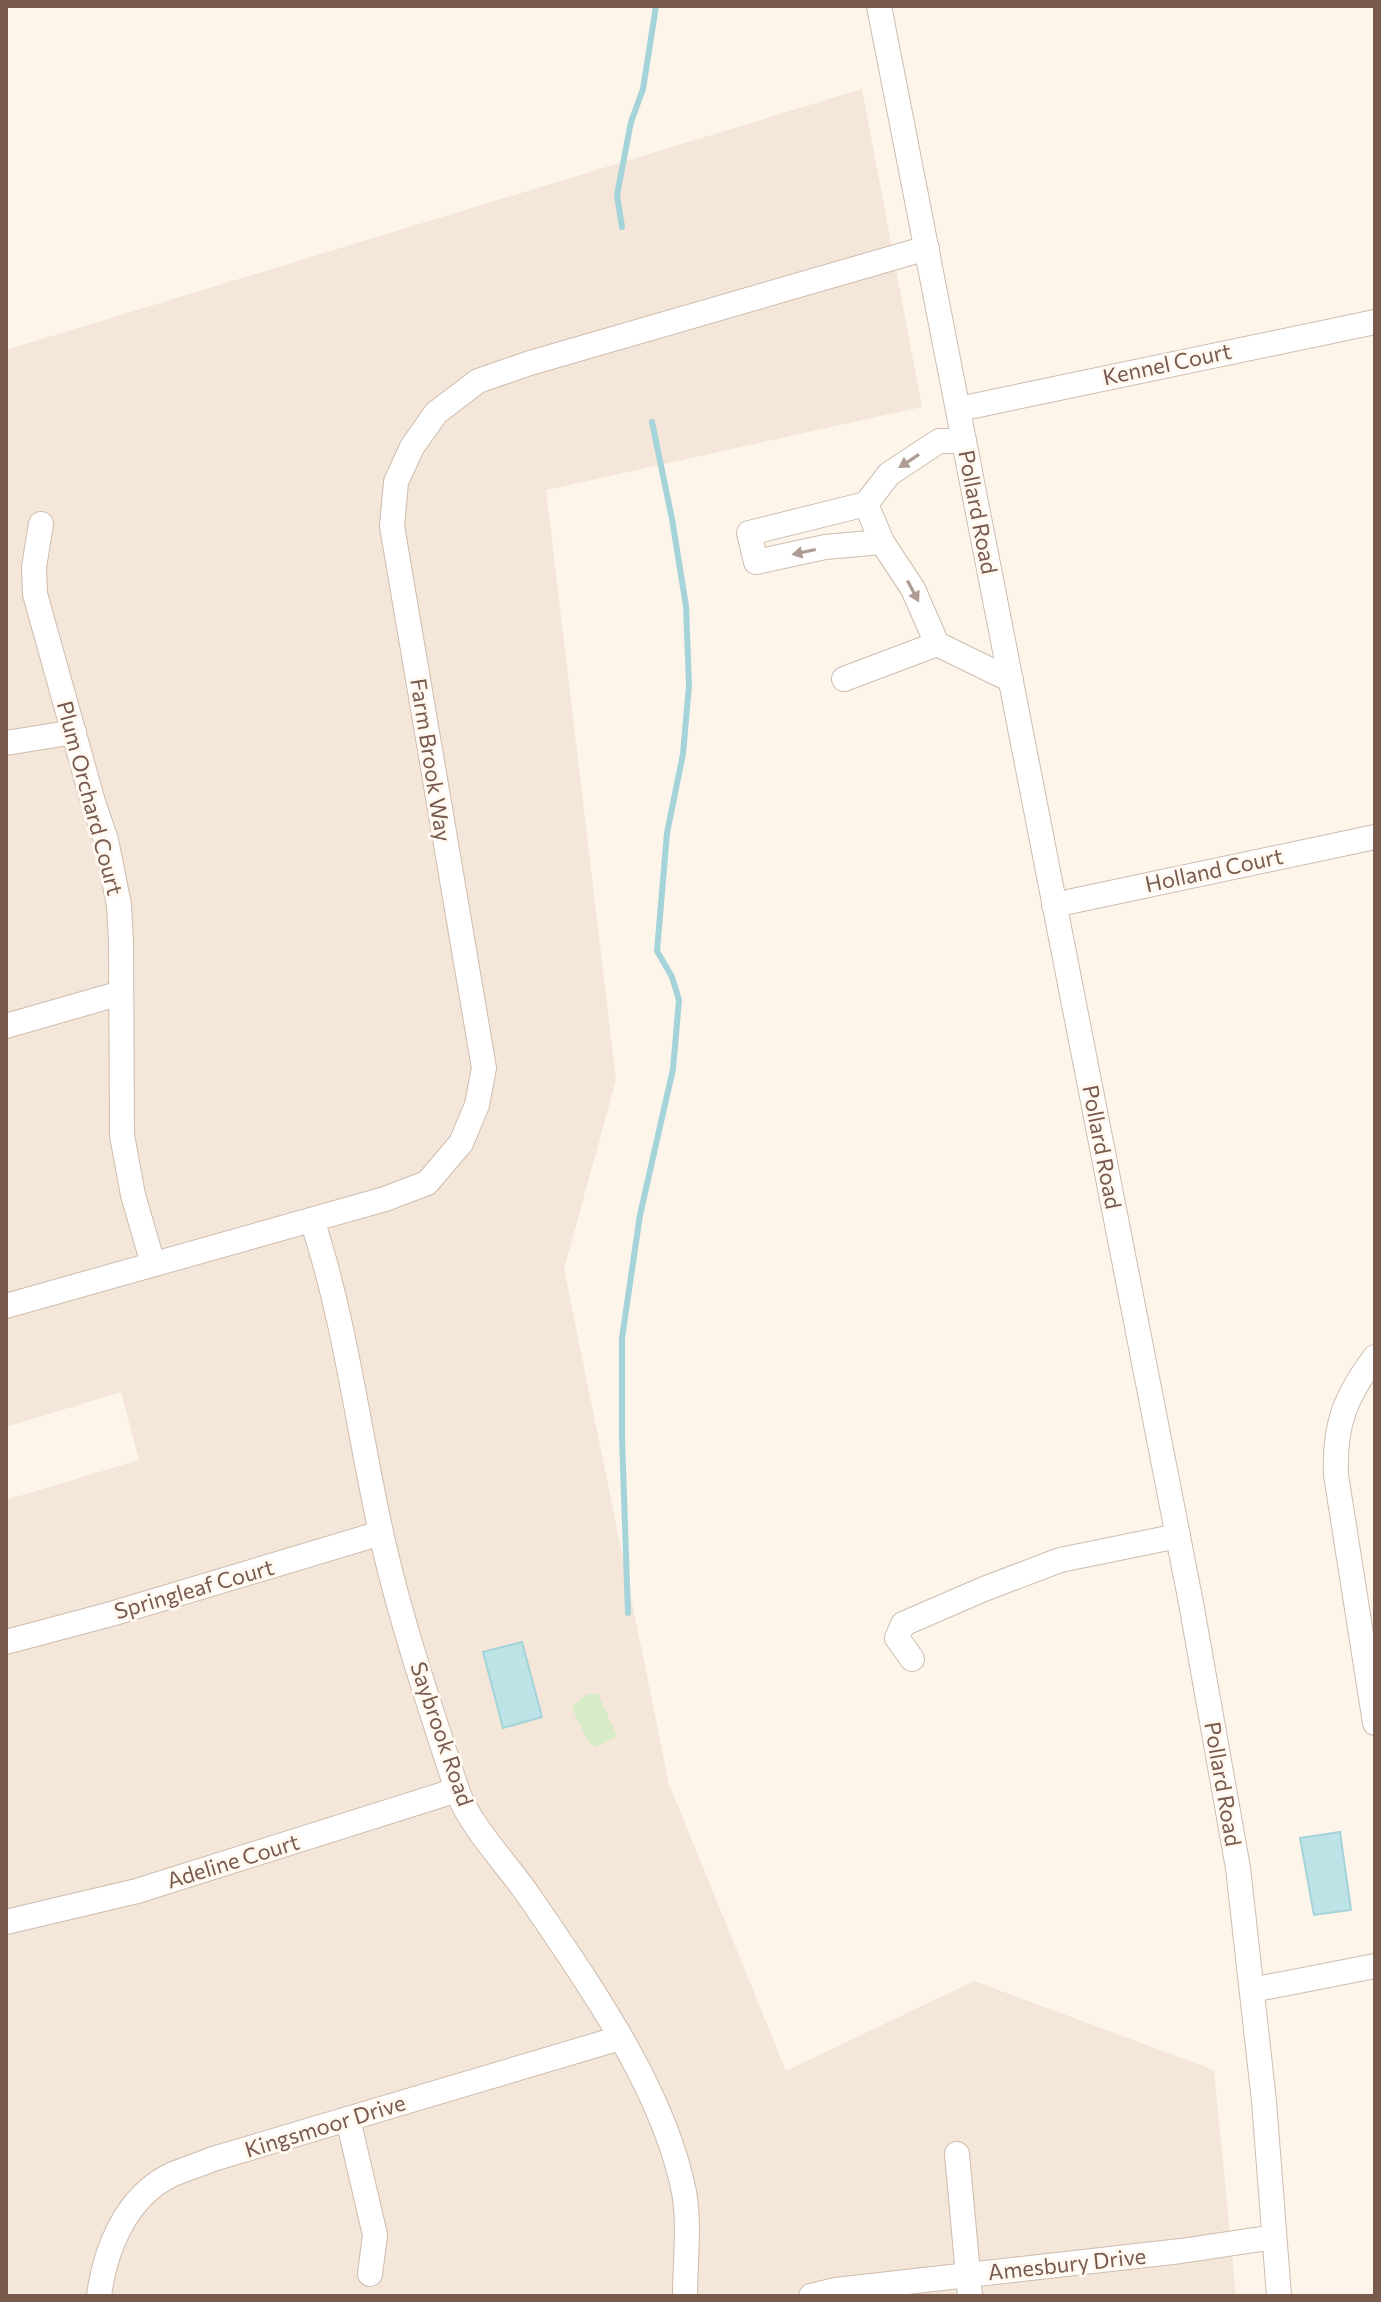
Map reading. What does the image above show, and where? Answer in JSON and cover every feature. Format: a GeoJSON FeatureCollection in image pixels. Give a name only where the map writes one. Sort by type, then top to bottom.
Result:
{"type":"FeatureCollection","features":[{"type":"Feature","properties":{"kind":"street","name":"Pollard Road"},"geometry":{"type":"LineString","coordinates":[[879,6],[1178,1536],[1238,1868],[1279,2296]]}},
{"type":"Feature","properties":{"kind":"street","name":"Farm Brook Way"},"geometry":{"type":"LineString","coordinates":[[6,1306],[385,1199],[427,1183],[461,1143],[477,1105],[484,1068],[392,526],[396,482],[412,447],[436,413],[478,381],[545,358],[927,248]]}},
{"type":"Feature","properties":{"kind":"street","name":"Kennel Court"},"geometry":{"type":"LineString","coordinates":[[959,409],[1375,322]]}},
{"type":"Feature","properties":{"kind":"street"},"geometry":{"type":"LineString","coordinates":[[882,542],[825,547],[756,562],[749,533],[866,504],[889,474],[939,441],[964,441]]}},
{"type":"Feature","properties":{"kind":"street"},"geometry":{"type":"LineString","coordinates":[[866,504],[882,542],[913,589],[937,644],[1011,680]]}},
{"type":"Feature","properties":{"kind":"street","name":"Plum Orchard Court"},"geometry":{"type":"LineString","coordinates":[[41,524],[34,567],[35,594],[106,840],[119,905],[122,1135],[133,1195],[153,1264]]}},
{"type":"Feature","properties":{"kind":"street"},"geometry":{"type":"LineString","coordinates":[[844,679],[937,644]]}},
{"type":"Feature","properties":{"kind":"street"},"geometry":{"type":"LineString","coordinates":[[6,743],[74,732]]}},
{"type":"Feature","properties":{"kind":"street","name":"Holland Court"},"geometry":{"type":"LineString","coordinates":[[1054,905],[1375,837]]}},
{"type":"Feature","properties":{"kind":"street"},"geometry":{"type":"LineString","coordinates":[[6,1026],[121,993]]}},
{"type":"Feature","properties":{"kind":"street","name":"Saybrook Road"},"geometry":{"type":"LineString","coordinates":[[312,1220],[340,1326],[381,1533],[423,1686],[462,1805],[514,1873],[573,1960],[620,2038],[651,2099],[681,2180],[687,2231],[685,2296]]}},
{"type":"Feature","properties":{"kind":"street"},"geometry":{"type":"LineString","coordinates":[[1375,1357],[1347,1399],[1335,1447],[1336,1475],[1375,1723]]}},
{"type":"Feature","properties":{"kind":"street","name":"Springleaf Court"},"geometry":{"type":"LineString","coordinates":[[6,1642],[111,1614],[381,1533]]}},
{"type":"Feature","properties":{"kind":"street"},"geometry":{"type":"LineString","coordinates":[[912,1659],[897,1638],[903,1624],[1060,1560],[1178,1536]]}},
{"type":"Feature","properties":{"kind":"street","name":"Adeline Court"},"geometry":{"type":"LineString","coordinates":[[6,1922],[137,1891],[457,1790]]}},
{"type":"Feature","properties":{"kind":"street"},"geometry":{"type":"LineString","coordinates":[[1252,1990],[1375,1966]]}},
{"type":"Feature","properties":{"kind":"street","name":"Kingsmoor Drive"},"geometry":{"type":"LineString","coordinates":[[99,2296],[108,2254],[125,2216],[169,2176],[213,2159],[620,2038]]}},
{"type":"Feature","properties":{"kind":"street"},"geometry":{"type":"LineString","coordinates":[[348,2119],[375,2235],[370,2274]]}},
{"type":"Feature","properties":{"kind":"street"},"geometry":{"type":"LineString","coordinates":[[957,2154],[969,2286]]}},
{"type":"Feature","properties":{"kind":"street","name":"Amesbury Drive"},"geometry":{"type":"LineString","coordinates":[[811,2296],[836,2290],[969,2286],[1274,2237]]}},
{"type":"Feature","properties":{"kind":"shaded area"},"geometry":{"type":"Polygon","coordinates":[[[862,89],[922,407],[546,490],[616,1080],[564,1269],[669,1784],[786,2071],[974,1981],[1214,2070],[1236,2296],[6,2296],[6,1500],[139,1460],[121,1392],[6,1427],[6,350],[862,89]]]}},
{"type":"Feature","properties":{"kind":"green space"},"geometry":{"type":"Polygon","coordinates":[[[588,1694],[598,1694],[617,1736],[596,1747],[588,1741],[572,1708],[588,1694]]]}},
{"type":"Feature","properties":{"kind":"water"},"geometry":{"type":"Polygon","coordinates":[[[522,1642],[542,1717],[503,1728],[483,1652],[522,1642]]]}},
{"type":"Feature","properties":{"kind":"water"},"geometry":{"type":"Polygon","coordinates":[[[1340,1832],[1351,1910],[1314,1915],[1300,1838],[1340,1832]]]}},
{"type":"Feature","properties":{"kind":"waterway"},"geometry":{"type":"LineString","coordinates":[[622,227],[617,195],[631,122],[643,89],[656,6]]}},
{"type":"Feature","properties":{"kind":"waterway"},"geometry":{"type":"LineString","coordinates":[[628,1613],[622,1338],[640,1215],[673,1069],[679,1000],[672,977],[657,951],[667,833],[683,754],[689,685],[686,606],[652,422]]}}]}
